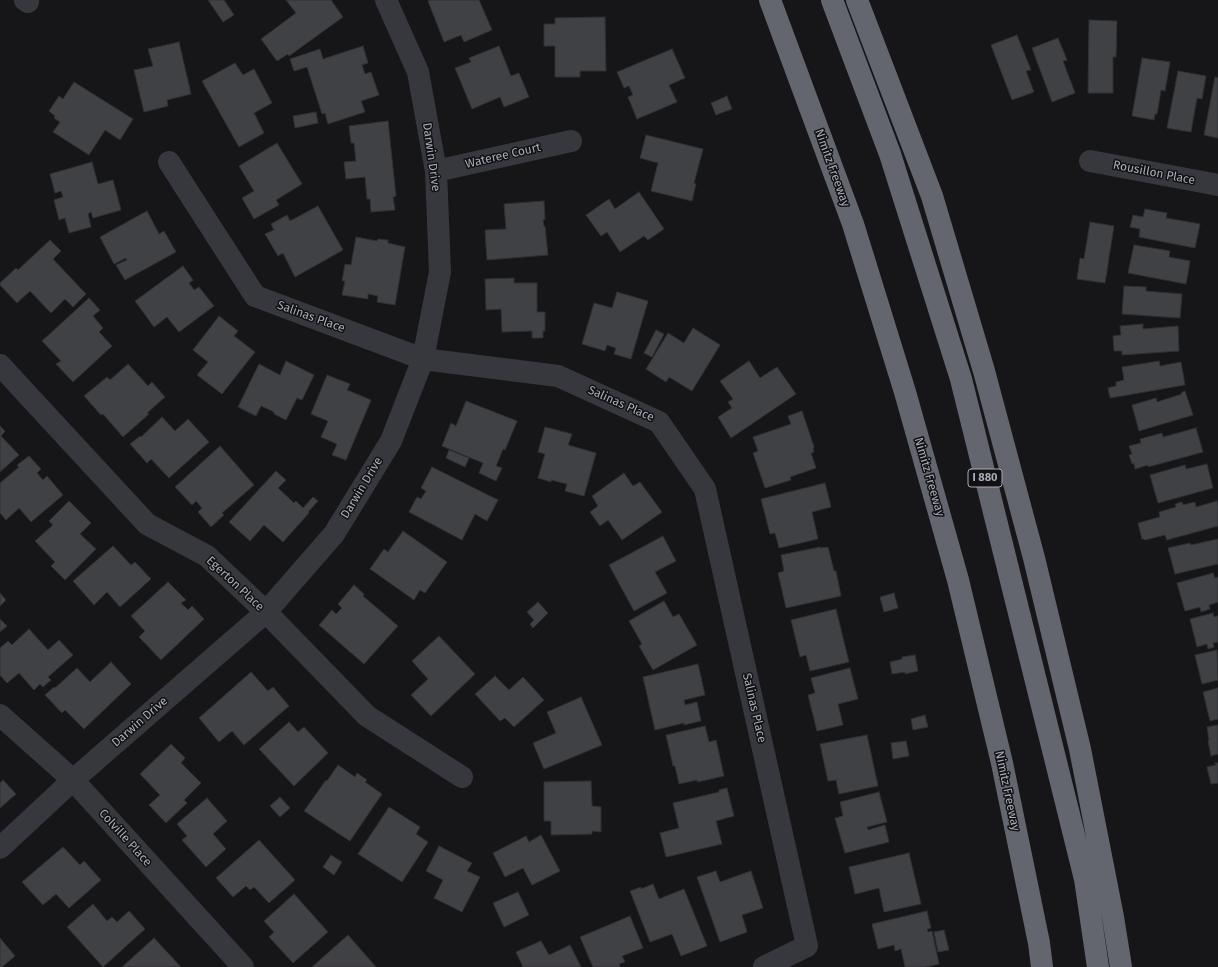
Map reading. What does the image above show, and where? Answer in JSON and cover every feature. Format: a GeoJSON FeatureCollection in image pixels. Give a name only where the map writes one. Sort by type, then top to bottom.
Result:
{"type":"FeatureCollection","features":[{"type":"Feature","properties":{"kind":"highway","name":"Nimitz Freeway"},"geometry":{"type":"LineString","coordinates":[[770,0],[853,224],[912,414],[958,580],[1002,763],[1039,943],[1042,967]]}},
{"type":"Feature","properties":{"kind":"highway","name":"I 880"},"geometry":{"type":"LineString","coordinates":[[832,0],[890,154],[961,379],[1084,879],[1098,967]]}},
{"type":"Feature","properties":{"kind":"highway","name":"I 880"},"geometry":{"type":"LineString","coordinates":[[857,0],[932,196],[984,371],[1034,558],[1080,749],[1121,967]]}},
{"type":"Feature","properties":{"kind":"street","name":"Darwin Drive"},"geometry":{"type":"LineString","coordinates":[[0,848],[73,780],[266,612],[334,534],[391,441],[423,358],[440,272],[436,171],[418,72],[386,0]]}},
{"type":"Feature","properties":{"kind":"street","name":"Wateree Court"},"geometry":{"type":"LineString","coordinates":[[436,171],[571,141]]}},
{"type":"Feature","properties":{"kind":"street","name":"Rousillon Place"},"geometry":{"type":"LineString","coordinates":[[1090,161],[1218,185]]}},
{"type":"Feature","properties":{"kind":"street","name":"Salinas Place"},"geometry":{"type":"LineString","coordinates":[[169,162],[255,296],[423,358],[558,376],[659,422],[705,489],[807,946],[764,967]]}},
{"type":"Feature","properties":{"kind":"street","name":"Egerton Place"},"geometry":{"type":"LineString","coordinates":[[0,365],[147,524],[207,556],[266,612],[367,716],[462,777]]}},
{"type":"Feature","properties":{"kind":"street","name":"Colville Place"},"geometry":{"type":"LineString","coordinates":[[0,716],[73,780],[244,967]]}},
{"type":"Feature","properties":{"kind":"building"},"geometry":{"type":"Polygon","coordinates":[[[208,0],[224,0],[234,15],[223,22],[208,0]]]}},
{"type":"Feature","properties":{"kind":"building"},"geometry":{"type":"Polygon","coordinates":[[[286,0],[331,0],[343,17],[289,56],[288,54],[277,61],[261,39],[296,13],[286,0]]]}},
{"type":"Feature","properties":{"kind":"building"},"geometry":{"type":"Polygon","coordinates":[[[479,0],[492,30],[464,42],[461,35],[444,42],[428,1],[479,0]]]}},
{"type":"Feature","properties":{"kind":"building"},"geometry":{"type":"Polygon","coordinates":[[[605,17],[606,71],[580,71],[580,77],[555,77],[555,46],[544,46],[544,24],[555,24],[555,18],[605,17]]]}},
{"type":"Feature","properties":{"kind":"building"},"geometry":{"type":"Polygon","coordinates":[[[1089,20],[1117,21],[1116,57],[1113,57],[1113,93],[1088,93],[1089,20]]]}},
{"type":"Feature","properties":{"kind":"building"},"geometry":{"type":"Polygon","coordinates":[[[1017,35],[1031,70],[1026,71],[1034,92],[1012,100],[991,45],[1017,35]]]}},
{"type":"Feature","properties":{"kind":"building"},"geometry":{"type":"Polygon","coordinates":[[[1058,38],[1067,60],[1063,61],[1075,93],[1052,102],[1032,48],[1058,38]]]}},
{"type":"Feature","properties":{"kind":"building"},"geometry":{"type":"Polygon","coordinates":[[[179,42],[191,94],[167,100],[168,106],[144,112],[134,70],[153,66],[148,49],[179,42]]]}},
{"type":"Feature","properties":{"kind":"building"},"geometry":{"type":"Polygon","coordinates":[[[363,46],[368,63],[362,65],[365,74],[371,72],[379,95],[361,101],[365,112],[328,124],[325,113],[322,114],[307,67],[294,71],[290,59],[320,49],[323,59],[363,46]]]}},
{"type":"Feature","properties":{"kind":"building"},"geometry":{"type":"Polygon","coordinates":[[[499,46],[511,76],[519,73],[529,97],[504,107],[500,97],[472,109],[455,68],[471,62],[469,58],[499,46]]]}},
{"type":"Feature","properties":{"kind":"building"},"geometry":{"type":"Polygon","coordinates":[[[672,49],[685,78],[669,85],[677,102],[637,119],[628,97],[633,95],[629,86],[624,88],[617,72],[672,49]]]}},
{"type":"Feature","properties":{"kind":"building"},"geometry":{"type":"Polygon","coordinates":[[[1142,58],[1170,62],[1165,91],[1161,90],[1157,114],[1155,114],[1154,120],[1132,116],[1142,58]]]}},
{"type":"Feature","properties":{"kind":"building"},"geometry":{"type":"Polygon","coordinates":[[[235,63],[243,75],[254,69],[272,103],[254,113],[264,133],[239,147],[202,81],[235,63]]]}},
{"type":"Feature","properties":{"kind":"building"},"geometry":{"type":"Polygon","coordinates":[[[1178,71],[1206,76],[1202,99],[1197,98],[1191,132],[1167,128],[1178,71]]]}},
{"type":"Feature","properties":{"kind":"building"},"geometry":{"type":"Polygon","coordinates":[[[1215,77],[1218,78],[1218,138],[1204,135],[1215,77]]]}},
{"type":"Feature","properties":{"kind":"building"},"geometry":{"type":"Polygon","coordinates":[[[74,82],[133,119],[120,140],[105,130],[89,155],[53,132],[60,122],[54,118],[55,116],[49,111],[59,96],[63,99],[74,82]]]}},
{"type":"Feature","properties":{"kind":"building"},"geometry":{"type":"Polygon","coordinates":[[[727,96],[732,109],[716,115],[711,103],[727,96]]]}},
{"type":"Feature","properties":{"kind":"building"},"geometry":{"type":"Polygon","coordinates":[[[316,112],[318,123],[295,128],[293,116],[316,112]]]}},
{"type":"Feature","properties":{"kind":"building"},"geometry":{"type":"Polygon","coordinates":[[[388,121],[396,196],[393,197],[395,210],[371,212],[370,199],[367,199],[365,177],[346,179],[344,162],[356,161],[354,143],[351,143],[349,126],[388,121]]]}},
{"type":"Feature","properties":{"kind":"building"},"geometry":{"type":"Polygon","coordinates":[[[646,135],[703,149],[694,183],[696,184],[692,201],[651,191],[658,163],[640,158],[646,135]]]}},
{"type":"Feature","properties":{"kind":"building"},"geometry":{"type":"Polygon","coordinates":[[[277,143],[302,184],[276,200],[279,205],[254,219],[242,198],[254,191],[239,166],[277,143]]]}},
{"type":"Feature","properties":{"kind":"building"},"geometry":{"type":"Polygon","coordinates":[[[92,162],[98,184],[113,180],[121,210],[93,218],[91,212],[88,214],[91,227],[69,233],[65,218],[59,220],[54,200],[63,197],[61,191],[55,193],[50,174],[92,162]]]}},
{"type":"Feature","properties":{"kind":"building"},"geometry":{"type":"Polygon","coordinates":[[[639,192],[664,229],[648,240],[644,236],[620,252],[607,232],[601,236],[586,215],[609,199],[615,209],[639,192]]]}},
{"type":"Feature","properties":{"kind":"building"},"geometry":{"type":"Polygon","coordinates":[[[544,201],[545,219],[543,220],[548,255],[487,260],[485,230],[506,229],[504,204],[544,201]]]}},
{"type":"Feature","properties":{"kind":"building"},"geometry":{"type":"Polygon","coordinates":[[[318,206],[343,250],[295,277],[283,253],[278,256],[265,234],[274,230],[271,224],[287,215],[290,221],[318,206]]]}},
{"type":"Feature","properties":{"kind":"building"},"geometry":{"type":"Polygon","coordinates":[[[1145,209],[1167,213],[1166,218],[1200,224],[1195,248],[1139,237],[1140,229],[1130,227],[1133,215],[1143,217],[1145,209]]]}},
{"type":"Feature","properties":{"kind":"building"},"geometry":{"type":"Polygon","coordinates":[[[147,211],[159,234],[164,231],[176,252],[125,280],[116,265],[127,260],[126,258],[114,264],[100,237],[147,211]]]}},
{"type":"Feature","properties":{"kind":"building"},"geometry":{"type":"Polygon","coordinates":[[[1090,222],[1114,226],[1105,283],[1077,279],[1080,258],[1084,259],[1090,222]]]}},
{"type":"Feature","properties":{"kind":"building"},"geometry":{"type":"Polygon","coordinates":[[[356,237],[377,241],[378,239],[388,240],[388,243],[405,247],[395,305],[377,302],[378,296],[368,294],[368,299],[342,295],[345,281],[342,281],[345,264],[351,265],[356,237]]]}},
{"type":"Feature","properties":{"kind":"building"},"geometry":{"type":"Polygon","coordinates":[[[50,240],[61,251],[53,259],[86,294],[73,307],[65,299],[51,313],[30,291],[17,303],[0,285],[0,283],[16,268],[18,270],[50,240]]]}},
{"type":"Feature","properties":{"kind":"building"},"geometry":{"type":"Polygon","coordinates":[[[1134,245],[1170,251],[1169,257],[1190,261],[1186,284],[1128,273],[1134,245]]]}},
{"type":"Feature","properties":{"kind":"building"},"geometry":{"type":"Polygon","coordinates":[[[183,266],[193,280],[189,283],[194,290],[199,287],[214,306],[179,332],[167,317],[154,327],[135,301],[183,266]]]}},
{"type":"Feature","properties":{"kind":"building"},"geometry":{"type":"Polygon","coordinates":[[[514,278],[514,283],[537,283],[537,312],[545,312],[545,331],[543,331],[543,338],[532,338],[532,331],[502,332],[501,309],[486,310],[485,279],[514,278]]]}},
{"type":"Feature","properties":{"kind":"building"},"geometry":{"type":"Polygon","coordinates":[[[1124,286],[1146,287],[1146,291],[1182,294],[1180,318],[1122,314],[1124,286]]]}},
{"type":"Feature","properties":{"kind":"building"},"geometry":{"type":"Polygon","coordinates":[[[617,292],[648,301],[631,359],[614,354],[616,348],[607,345],[605,351],[582,344],[594,303],[612,308],[617,292]]]}},
{"type":"Feature","properties":{"kind":"building"},"geometry":{"type":"Polygon","coordinates":[[[89,298],[100,310],[93,316],[103,328],[99,332],[112,346],[73,382],[56,364],[61,361],[42,341],[89,298]]]}},
{"type":"Feature","properties":{"kind":"building"},"geometry":{"type":"Polygon","coordinates":[[[219,316],[238,331],[234,336],[255,352],[222,394],[197,375],[208,362],[193,350],[219,316]]]}},
{"type":"Feature","properties":{"kind":"building"},"geometry":{"type":"Polygon","coordinates":[[[1143,324],[1143,329],[1178,326],[1179,351],[1122,355],[1122,351],[1114,351],[1113,336],[1121,335],[1120,326],[1143,324]]]}},
{"type":"Feature","properties":{"kind":"building"},"geometry":{"type":"Polygon","coordinates":[[[693,328],[720,345],[692,391],[669,377],[666,382],[646,369],[668,333],[684,343],[693,328]]]}},
{"type":"Feature","properties":{"kind":"building"},"geometry":{"type":"Polygon","coordinates":[[[656,330],[664,334],[652,357],[644,353],[656,330]]]}},
{"type":"Feature","properties":{"kind":"building"},"geometry":{"type":"Polygon","coordinates":[[[286,361],[314,375],[302,400],[297,398],[286,420],[261,406],[256,416],[238,407],[259,364],[280,375],[286,361]]]}},
{"type":"Feature","properties":{"kind":"building"},"geometry":{"type":"Polygon","coordinates":[[[749,361],[760,378],[777,367],[796,394],[731,438],[718,417],[732,408],[728,402],[733,399],[720,381],[749,361]]]}},
{"type":"Feature","properties":{"kind":"building"},"geometry":{"type":"Polygon","coordinates":[[[1159,361],[1160,366],[1181,362],[1185,385],[1110,398],[1108,388],[1116,386],[1116,382],[1124,380],[1122,367],[1159,361]]]}},
{"type":"Feature","properties":{"kind":"building"},"geometry":{"type":"Polygon","coordinates":[[[128,364],[148,386],[152,382],[165,397],[147,413],[149,414],[123,437],[103,414],[101,415],[84,396],[107,377],[110,380],[128,364]]]}},
{"type":"Feature","properties":{"kind":"building"},"geometry":{"type":"Polygon","coordinates":[[[327,375],[350,384],[347,390],[371,400],[346,460],[332,455],[337,444],[321,437],[328,421],[311,414],[327,375]]]}},
{"type":"Feature","properties":{"kind":"building"},"geometry":{"type":"Polygon","coordinates":[[[1185,391],[1193,415],[1139,431],[1132,405],[1156,398],[1157,402],[1182,394],[1181,393],[1185,391]]]}},
{"type":"Feature","properties":{"kind":"building"},"geometry":{"type":"Polygon","coordinates":[[[466,401],[517,421],[505,450],[503,449],[496,466],[502,468],[496,481],[479,473],[483,463],[442,446],[451,423],[456,426],[466,401]]]}},
{"type":"Feature","properties":{"kind":"building"},"geometry":{"type":"Polygon","coordinates":[[[802,411],[814,447],[814,452],[811,453],[816,468],[790,477],[791,480],[765,488],[753,453],[758,451],[753,437],[791,424],[788,416],[802,411]]]}},
{"type":"Feature","properties":{"kind":"building"},"geometry":{"type":"Polygon","coordinates":[[[162,417],[175,431],[188,419],[209,442],[169,478],[151,459],[147,463],[130,444],[140,436],[141,437],[162,417]]]}},
{"type":"Feature","properties":{"kind":"building"},"geometry":{"type":"Polygon","coordinates":[[[0,426],[5,431],[1,436],[19,455],[0,472],[0,426]]]}},
{"type":"Feature","properties":{"kind":"building"},"geometry":{"type":"Polygon","coordinates":[[[545,427],[572,434],[568,445],[596,453],[584,496],[565,491],[567,484],[551,480],[551,482],[538,478],[545,454],[538,452],[545,427]]]}},
{"type":"Feature","properties":{"kind":"building"},"geometry":{"type":"Polygon","coordinates":[[[1196,428],[1203,452],[1148,467],[1148,465],[1135,469],[1134,463],[1132,464],[1129,455],[1132,454],[1129,446],[1141,443],[1140,439],[1162,433],[1163,437],[1196,428]]]}},
{"type":"Feature","properties":{"kind":"building"},"geometry":{"type":"Polygon","coordinates":[[[220,446],[254,485],[222,513],[224,515],[211,527],[198,512],[202,508],[196,501],[192,505],[175,487],[220,446]]]}},
{"type":"Feature","properties":{"kind":"building"},"geometry":{"type":"Polygon","coordinates":[[[449,450],[469,458],[465,467],[446,458],[449,450]]]}},
{"type":"Feature","properties":{"kind":"building"},"geometry":{"type":"Polygon","coordinates":[[[29,456],[41,469],[37,473],[43,480],[47,476],[63,495],[31,522],[19,508],[6,520],[0,513],[0,483],[19,467],[17,465],[29,456]]]}},
{"type":"Feature","properties":{"kind":"building"},"geometry":{"type":"Polygon","coordinates":[[[1207,464],[1213,488],[1158,503],[1150,475],[1185,465],[1186,469],[1207,464]]]}},
{"type":"Feature","properties":{"kind":"building"},"geometry":{"type":"Polygon","coordinates":[[[432,467],[498,500],[487,521],[475,514],[462,540],[409,512],[417,497],[421,499],[426,491],[421,488],[432,467]]]}},
{"type":"Feature","properties":{"kind":"building"},"geometry":{"type":"Polygon","coordinates":[[[276,471],[286,480],[278,488],[294,503],[296,501],[303,508],[313,497],[318,501],[283,542],[264,525],[250,541],[229,522],[276,471]]]}},
{"type":"Feature","properties":{"kind":"building"},"geometry":{"type":"Polygon","coordinates":[[[624,473],[633,486],[640,482],[662,512],[622,540],[608,520],[600,526],[590,512],[598,506],[592,496],[624,473]]]}},
{"type":"Feature","properties":{"kind":"building"},"geometry":{"type":"Polygon","coordinates":[[[825,483],[831,507],[812,512],[818,539],[779,548],[775,533],[770,534],[761,499],[825,483]]]}},
{"type":"Feature","properties":{"kind":"building"},"geometry":{"type":"Polygon","coordinates":[[[69,501],[91,523],[80,534],[96,549],[65,580],[51,566],[55,562],[35,541],[53,525],[49,521],[69,501]]]}},
{"type":"Feature","properties":{"kind":"building"},"geometry":{"type":"Polygon","coordinates":[[[1217,501],[1218,526],[1167,540],[1165,535],[1145,540],[1142,539],[1138,523],[1160,517],[1159,512],[1176,507],[1175,504],[1182,502],[1183,505],[1195,502],[1196,507],[1217,501]]]}},
{"type":"Feature","properties":{"kind":"building"},"geometry":{"type":"Polygon","coordinates":[[[403,531],[447,562],[425,593],[420,590],[414,600],[370,569],[384,549],[388,552],[403,531]]]}},
{"type":"Feature","properties":{"kind":"building"},"geometry":{"type":"Polygon","coordinates":[[[663,536],[676,561],[655,572],[667,593],[634,611],[609,565],[663,536]]]}},
{"type":"Feature","properties":{"kind":"building"},"geometry":{"type":"Polygon","coordinates":[[[1218,539],[1218,564],[1175,574],[1168,548],[1218,539]]]}},
{"type":"Feature","properties":{"kind":"building"},"geometry":{"type":"Polygon","coordinates":[[[113,546],[131,565],[135,562],[151,579],[120,607],[107,592],[94,605],[73,581],[113,546]]]}},
{"type":"Feature","properties":{"kind":"building"},"geometry":{"type":"Polygon","coordinates":[[[820,547],[828,547],[834,571],[836,571],[841,596],[786,608],[778,573],[784,571],[781,555],[820,547]]]}},
{"type":"Feature","properties":{"kind":"building"},"geometry":{"type":"Polygon","coordinates":[[[1213,573],[1215,578],[1218,577],[1218,602],[1209,605],[1210,609],[1201,612],[1200,607],[1185,611],[1177,583],[1213,573]]]}},
{"type":"Feature","properties":{"kind":"building"},"geometry":{"type":"Polygon","coordinates":[[[168,582],[186,600],[181,603],[188,610],[192,606],[204,619],[161,660],[139,637],[145,631],[131,616],[168,582]]]}},
{"type":"Feature","properties":{"kind":"building"},"geometry":{"type":"Polygon","coordinates":[[[354,585],[364,594],[363,596],[398,626],[364,664],[319,625],[332,610],[336,614],[342,608],[338,604],[354,585]]]}},
{"type":"Feature","properties":{"kind":"building"},"geometry":{"type":"Polygon","coordinates":[[[0,593],[6,600],[0,606],[0,593]]]}},
{"type":"Feature","properties":{"kind":"building"},"geometry":{"type":"Polygon","coordinates":[[[894,593],[898,608],[884,612],[880,597],[894,593]]]}},
{"type":"Feature","properties":{"kind":"building"},"geometry":{"type":"Polygon","coordinates":[[[664,601],[673,617],[679,614],[697,645],[653,670],[639,646],[642,644],[629,621],[664,601]]]}},
{"type":"Feature","properties":{"kind":"building"},"geometry":{"type":"Polygon","coordinates":[[[538,602],[548,613],[533,628],[530,624],[534,620],[527,612],[538,602]]]}},
{"type":"Feature","properties":{"kind":"building"},"geometry":{"type":"Polygon","coordinates":[[[836,609],[849,662],[810,671],[806,655],[800,657],[791,620],[836,609]]]}},
{"type":"Feature","properties":{"kind":"building"},"geometry":{"type":"Polygon","coordinates":[[[1213,613],[1214,617],[1218,616],[1218,642],[1213,643],[1214,647],[1208,649],[1207,644],[1197,647],[1190,619],[1213,613]]]}},
{"type":"Feature","properties":{"kind":"building"},"geometry":{"type":"Polygon","coordinates":[[[0,619],[7,626],[0,632],[0,619]]]}},
{"type":"Feature","properties":{"kind":"building"},"geometry":{"type":"Polygon","coordinates":[[[29,629],[48,650],[59,640],[73,655],[48,677],[51,680],[43,687],[40,684],[34,690],[19,673],[7,683],[0,675],[0,648],[8,641],[12,645],[29,629]]]}},
{"type":"Feature","properties":{"kind":"building"},"geometry":{"type":"Polygon","coordinates":[[[439,636],[475,674],[431,716],[411,695],[428,679],[412,661],[439,636]]]}},
{"type":"Feature","properties":{"kind":"building"},"geometry":{"type":"Polygon","coordinates":[[[1217,650],[1218,680],[1202,684],[1195,655],[1217,650]]]}},
{"type":"Feature","properties":{"kind":"building"},"geometry":{"type":"Polygon","coordinates":[[[915,655],[918,671],[905,674],[905,672],[892,674],[890,662],[902,659],[902,657],[915,655]]]}},
{"type":"Feature","properties":{"kind":"building"},"geometry":{"type":"Polygon","coordinates":[[[111,662],[131,684],[84,729],[65,710],[62,713],[45,695],[77,668],[90,682],[111,662]]]}},
{"type":"Feature","properties":{"kind":"building"},"geometry":{"type":"Polygon","coordinates":[[[698,664],[705,695],[684,700],[685,705],[697,702],[701,721],[684,725],[684,723],[655,730],[643,677],[698,664]]]}},
{"type":"Feature","properties":{"kind":"building"},"geometry":{"type":"Polygon","coordinates":[[[850,668],[858,699],[838,704],[843,725],[817,731],[808,695],[815,693],[811,678],[850,668]]]}},
{"type":"Feature","properties":{"kind":"building"},"geometry":{"type":"Polygon","coordinates":[[[251,672],[268,691],[273,687],[289,706],[244,745],[232,731],[219,742],[199,718],[251,672]]]}},
{"type":"Feature","properties":{"kind":"building"},"geometry":{"type":"Polygon","coordinates":[[[495,676],[509,690],[523,677],[544,700],[514,727],[505,718],[500,721],[475,694],[495,676]]]}},
{"type":"Feature","properties":{"kind":"building"},"geometry":{"type":"Polygon","coordinates":[[[1218,688],[1218,719],[1210,721],[1203,692],[1218,688]]]}},
{"type":"Feature","properties":{"kind":"building"},"geometry":{"type":"Polygon","coordinates":[[[581,697],[602,745],[544,769],[533,743],[556,733],[547,712],[581,697]]]}},
{"type":"Feature","properties":{"kind":"building"},"geometry":{"type":"Polygon","coordinates":[[[925,715],[928,727],[913,730],[911,719],[925,715]]]}},
{"type":"Feature","properties":{"kind":"building"},"geometry":{"type":"Polygon","coordinates":[[[289,722],[298,732],[304,727],[328,753],[294,786],[259,749],[289,722]]]}},
{"type":"Feature","properties":{"kind":"building"},"geometry":{"type":"Polygon","coordinates":[[[1218,725],[1218,754],[1211,756],[1207,727],[1218,725]]]}},
{"type":"Feature","properties":{"kind":"building"},"geometry":{"type":"Polygon","coordinates":[[[705,726],[709,742],[716,740],[724,776],[679,784],[666,735],[705,726]]]}},
{"type":"Feature","properties":{"kind":"building"},"geometry":{"type":"Polygon","coordinates":[[[867,735],[878,786],[839,794],[836,780],[828,781],[820,744],[867,735]]]}},
{"type":"Feature","properties":{"kind":"building"},"geometry":{"type":"Polygon","coordinates":[[[906,741],[909,756],[893,759],[891,743],[906,741]]]}},
{"type":"Feature","properties":{"kind":"building"},"geometry":{"type":"Polygon","coordinates":[[[171,744],[185,758],[181,763],[201,783],[184,800],[187,803],[166,823],[149,805],[160,795],[140,774],[171,744]]]}},
{"type":"Feature","properties":{"kind":"building"},"geometry":{"type":"Polygon","coordinates":[[[1215,763],[1218,763],[1218,783],[1211,784],[1207,767],[1216,765],[1215,763]]]}},
{"type":"Feature","properties":{"kind":"building"},"geometry":{"type":"Polygon","coordinates":[[[338,765],[355,777],[357,773],[367,780],[365,782],[382,794],[350,841],[304,811],[338,765]]]}},
{"type":"Feature","properties":{"kind":"building"},"geometry":{"type":"Polygon","coordinates":[[[3,780],[16,794],[0,808],[0,783],[3,780]]]}},
{"type":"Feature","properties":{"kind":"building"},"geometry":{"type":"Polygon","coordinates":[[[591,781],[592,806],[601,807],[601,832],[592,831],[592,834],[551,835],[551,821],[544,821],[544,782],[591,781]]]}},
{"type":"Feature","properties":{"kind":"building"},"geometry":{"type":"Polygon","coordinates":[[[727,788],[734,816],[716,821],[722,844],[666,857],[660,833],[679,828],[673,803],[719,792],[719,790],[727,788]]]}},
{"type":"Feature","properties":{"kind":"building"},"geometry":{"type":"Polygon","coordinates":[[[879,792],[887,822],[867,827],[868,830],[885,825],[889,842],[845,853],[835,818],[843,816],[840,802],[879,792]]]}},
{"type":"Feature","properties":{"kind":"building"},"geometry":{"type":"Polygon","coordinates":[[[280,797],[290,808],[280,817],[270,806],[280,797]]]}},
{"type":"Feature","properties":{"kind":"building"},"geometry":{"type":"Polygon","coordinates":[[[207,798],[227,821],[213,834],[226,849],[206,867],[182,840],[187,836],[177,824],[207,798]]]}},
{"type":"Feature","properties":{"kind":"building"},"geometry":{"type":"Polygon","coordinates":[[[389,807],[420,827],[416,834],[428,842],[402,882],[358,854],[389,807]]]}},
{"type":"Feature","properties":{"kind":"building"},"geometry":{"type":"Polygon","coordinates":[[[541,835],[560,871],[532,885],[523,868],[505,877],[493,853],[526,836],[529,842],[541,835]]]}},
{"type":"Feature","properties":{"kind":"building"},"geometry":{"type":"Polygon","coordinates":[[[259,840],[295,880],[269,903],[254,887],[250,890],[246,886],[233,897],[216,878],[259,840]]]}},
{"type":"Feature","properties":{"kind":"building"},"geometry":{"type":"Polygon","coordinates":[[[439,846],[472,863],[467,871],[480,877],[462,912],[434,898],[443,880],[426,871],[439,846]]]}},
{"type":"Feature","properties":{"kind":"building"},"geometry":{"type":"Polygon","coordinates":[[[63,847],[80,865],[84,861],[101,880],[69,908],[56,894],[43,905],[22,882],[63,847]]]}},
{"type":"Feature","properties":{"kind":"building"},"geometry":{"type":"Polygon","coordinates":[[[909,853],[921,904],[884,912],[879,888],[855,894],[849,867],[909,853]]]}},
{"type":"Feature","properties":{"kind":"building"},"geometry":{"type":"Polygon","coordinates":[[[331,855],[342,862],[334,875],[323,867],[331,855]]]}},
{"type":"Feature","properties":{"kind":"building"},"geometry":{"type":"Polygon","coordinates":[[[716,871],[720,882],[751,871],[763,908],[742,915],[747,932],[720,942],[697,877],[716,871]]]}},
{"type":"Feature","properties":{"kind":"building"},"geometry":{"type":"Polygon","coordinates":[[[653,884],[659,899],[684,889],[707,946],[681,956],[672,934],[650,942],[630,891],[641,887],[641,889],[653,884]]]}},
{"type":"Feature","properties":{"kind":"building"},"geometry":{"type":"Polygon","coordinates":[[[518,892],[529,915],[504,927],[493,903],[518,892]]]}},
{"type":"Feature","properties":{"kind":"building"},"geometry":{"type":"Polygon","coordinates":[[[294,894],[328,932],[293,963],[269,937],[274,932],[264,921],[294,894]]]}},
{"type":"Feature","properties":{"kind":"building"},"geometry":{"type":"Polygon","coordinates":[[[93,904],[107,921],[112,917],[117,922],[129,911],[145,929],[103,967],[67,927],[93,904]]]}},
{"type":"Feature","properties":{"kind":"building"},"geometry":{"type":"Polygon","coordinates":[[[927,911],[931,928],[927,929],[928,932],[932,931],[939,964],[926,967],[905,967],[901,949],[895,951],[894,945],[878,949],[872,924],[927,911]]]}},
{"type":"Feature","properties":{"kind":"building"},"geometry":{"type":"Polygon","coordinates":[[[630,916],[643,948],[622,956],[625,962],[619,964],[620,967],[593,967],[580,937],[630,916]]]}},
{"type":"Feature","properties":{"kind":"building"},"geometry":{"type":"Polygon","coordinates":[[[944,930],[949,950],[938,952],[934,932],[944,930]]]}},
{"type":"Feature","properties":{"kind":"building"},"geometry":{"type":"Polygon","coordinates":[[[348,935],[376,967],[312,967],[348,935]]]}},
{"type":"Feature","properties":{"kind":"building"},"geometry":{"type":"Polygon","coordinates":[[[0,938],[15,956],[2,967],[0,967],[0,938]]]}},
{"type":"Feature","properties":{"kind":"building"},"geometry":{"type":"Polygon","coordinates":[[[154,938],[181,967],[122,967],[154,938]]]}},
{"type":"Feature","properties":{"kind":"building"},"geometry":{"type":"Polygon","coordinates":[[[541,941],[549,955],[570,945],[581,967],[523,967],[516,952],[541,941]]]}}]}
